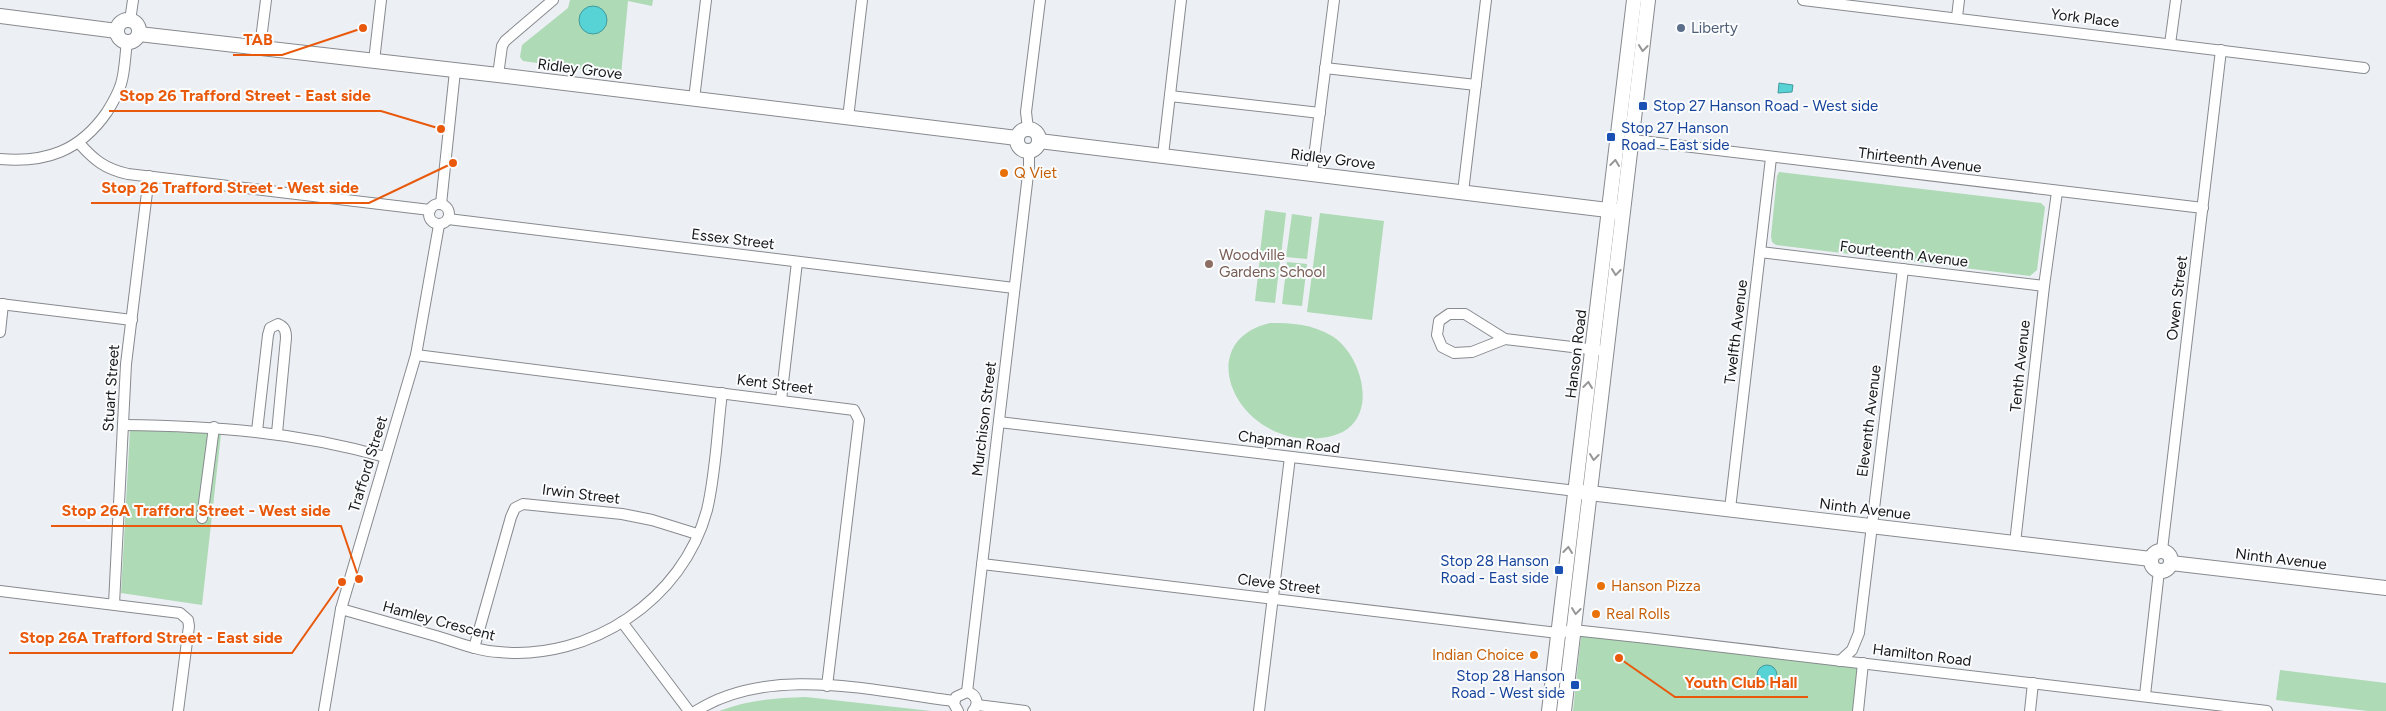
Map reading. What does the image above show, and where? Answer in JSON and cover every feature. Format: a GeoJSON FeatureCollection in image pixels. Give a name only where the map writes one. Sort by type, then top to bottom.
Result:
{"type":"FeatureCollection","features":[{"type":"Feature","properties":{"kind":"street"},"geometry":{"type":"LineString","coordinates":[[130,21],[133,0]]}},
{"type":"Feature","properties":{"kind":"street"},"geometry":{"type":"LineString","coordinates":[[260,47],[266,0]]}},
{"type":"Feature","properties":{"kind":"street"},"geometry":{"type":"LineString","coordinates":[[374,61],[381,0]]}},
{"type":"Feature","properties":{"kind":"street"},"geometry":{"type":"LineString","coordinates":[[498,75],[502,46],[505,41],[553,0]]}},
{"type":"Feature","properties":{"kind":"street"},"geometry":{"type":"LineString","coordinates":[[694,99],[706,0]]}},
{"type":"Feature","properties":{"kind":"street"},"geometry":{"type":"LineString","coordinates":[[848,118],[862,0]]}},
{"type":"Feature","properties":{"kind":"street"},"geometry":{"type":"LineString","coordinates":[[1022,134],[1033,130],[1038,135],[1034,146],[1020,147],[1040,0]]}},
{"type":"Feature","properties":{"kind":"street"},"geometry":{"type":"LineString","coordinates":[[1163,155],[1181,0]]}},
{"type":"Feature","properties":{"kind":"street"},"geometry":{"type":"LineString","coordinates":[[1312,173],[1334,0]]}},
{"type":"Feature","properties":{"kind":"street"},"geometry":{"type":"LineString","coordinates":[[1463,192],[1486,0]]}},
{"type":"Feature","properties":{"kind":"street","name":"Hanson Road"},"geometry":{"type":"LineString","coordinates":[[1564,711],[1574,630],[1583,492],[1616,210],[1619,130],[1634,0]]}},
{"type":"Feature","properties":{"kind":"street","name":"Hanson Road"},"geometry":{"type":"LineString","coordinates":[[1616,210],[1633,140],[1648,0]]}},
{"type":"Feature","properties":{"kind":"street","name":"York Place"},"geometry":{"type":"LineString","coordinates":[[1803,0],[1957,17],[2364,68]]}},
{"type":"Feature","properties":{"kind":"street"},"geometry":{"type":"LineString","coordinates":[[1957,17],[1959,0]]}},
{"type":"Feature","properties":{"kind":"street"},"geometry":{"type":"LineString","coordinates":[[2170,44],[2176,0]]}},
{"type":"Feature","properties":{"kind":"street"},"geometry":{"type":"LineString","coordinates":[[0,16],[118,31]]}},
{"type":"Feature","properties":{"kind":"street"},"geometry":{"type":"LineString","coordinates":[[130,21],[136,24],[139,34],[136,39],[127,42],[119,37],[118,31],[120,24],[130,21]]}},
{"type":"Feature","properties":{"kind":"street","name":"Ridley Grove"},"geometry":{"type":"LineString","coordinates":[[139,34],[498,75],[848,118],[1022,134]]}},
{"type":"Feature","properties":{"kind":"street"},"geometry":{"type":"LineString","coordinates":[[0,160],[21,161],[45,158],[80,143],[96,127],[118,91],[121,84],[127,42]]}},
{"type":"Feature","properties":{"kind":"street","name":"Owen Street"},"geometry":{"type":"LineString","coordinates":[[2162,550],[2222,50]]}},
{"type":"Feature","properties":{"kind":"street"},"geometry":{"type":"LineString","coordinates":[[1325,68],[1476,85]]}},
{"type":"Feature","properties":{"kind":"street"},"geometry":{"type":"LineString","coordinates":[[441,204],[455,70]]}},
{"type":"Feature","properties":{"kind":"street"},"geometry":{"type":"LineString","coordinates":[[1170,96],[1320,113]]}},
{"type":"Feature","properties":{"kind":"street"},"geometry":{"type":"LineString","coordinates":[[1619,130],[1624,136],[1633,140]]}},
{"type":"Feature","properties":{"kind":"street","name":"Thirteenth Avenue"},"geometry":{"type":"LineString","coordinates":[[1633,140],[1771,158],[2203,208]]}},
{"type":"Feature","properties":{"kind":"street"},"geometry":{"type":"LineString","coordinates":[[80,143],[94,161],[104,167],[121,172],[430,210]]}},
{"type":"Feature","properties":{"kind":"street","name":"Ridley Grove"},"geometry":{"type":"LineString","coordinates":[[1034,146],[1163,155],[1616,210]]}},
{"type":"Feature","properties":{"kind":"street","name":"Murchison Street"},"geometry":{"type":"LineString","coordinates":[[966,692],[1029,166],[1034,146]]}},
{"type":"Feature","properties":{"kind":"street","name":"Twelfth Avenue"},"geometry":{"type":"LineString","coordinates":[[1730,509],[1771,158]]}},
{"type":"Feature","properties":{"kind":"street","name":"Stuart Street"},"geometry":{"type":"LineString","coordinates":[[114,604],[126,364],[150,176]]}},
{"type":"Feature","properties":{"kind":"street","name":"Tenth Avenue"},"geometry":{"type":"LineString","coordinates":[[2016,543],[2044,286],[2057,192]]}},
{"type":"Feature","properties":{"kind":"street"},"geometry":{"type":"LineString","coordinates":[[441,204],[448,209],[448,219],[439,224],[431,220],[430,210],[434,205],[441,204]]}},
{"type":"Feature","properties":{"kind":"street","name":"Essex Street"},"geometry":{"type":"LineString","coordinates":[[448,219],[1014,288]]}},
{"type":"Feature","properties":{"kind":"street","name":"Trafford Street"},"geometry":{"type":"LineString","coordinates":[[324,711],[341,609],[416,355],[439,224]]}},
{"type":"Feature","properties":{"kind":"street","name":"Fourteenth Avenue"},"geometry":{"type":"LineString","coordinates":[[1760,252],[2044,286]]}},
{"type":"Feature","properties":{"kind":"street"},"geometry":{"type":"LineString","coordinates":[[781,400],[797,262]]}},
{"type":"Feature","properties":{"kind":"street","name":"Eleventh Avenue"},"geometry":{"type":"LineString","coordinates":[[1840,661],[1852,650],[1859,633],[1903,268]]}},
{"type":"Feature","properties":{"kind":"street"},"geometry":{"type":"LineString","coordinates":[[0,332],[2,304],[132,320]]}},
{"type":"Feature","properties":{"kind":"street"},"geometry":{"type":"LineString","coordinates":[[1505,340],[1465,314],[1449,314],[1439,321],[1437,335],[1442,347],[1454,353],[1472,352],[1505,340],[1599,350]]}},
{"type":"Feature","properties":{"kind":"street"},"geometry":{"type":"LineString","coordinates":[[257,431],[268,335],[270,328],[278,324],[286,331],[286,338],[277,433]]}},
{"type":"Feature","properties":{"kind":"street","name":"Kent Street"},"geometry":{"type":"LineString","coordinates":[[416,355],[854,410],[860,420],[827,686]]}},
{"type":"Feature","properties":{"kind":"street","name":"Hamley Crescent"},"geometry":{"type":"LineString","coordinates":[[341,609],[474,648],[497,652],[523,653],[552,649],[598,635],[622,622],[644,608],[663,589],[681,567],[698,534],[706,512],[712,483],[722,393]]}},
{"type":"Feature","properties":{"kind":"street","name":"Chapman Road"},"geometry":{"type":"LineString","coordinates":[[999,422],[1583,492]]}},
{"type":"Feature","properties":{"kind":"street"},"geometry":{"type":"LineString","coordinates":[[123,425],[214,427],[277,433],[344,445],[385,457]]}},
{"type":"Feature","properties":{"kind":"street"},"geometry":{"type":"LineString","coordinates":[[202,518],[214,427]]}},
{"type":"Feature","properties":{"kind":"street"},"geometry":{"type":"LineString","coordinates":[[1259,711],[1290,457]]}},
{"type":"Feature","properties":{"kind":"street","name":"Hanson Road"},"geometry":{"type":"LineString","coordinates":[[1549,711],[1558,633],[1583,492]]}},
{"type":"Feature","properties":{"kind":"street","name":"Ninth Avenue"},"geometry":{"type":"LineString","coordinates":[[1583,492],[2150,560]]}},
{"type":"Feature","properties":{"kind":"street"},"geometry":{"type":"LineString","coordinates":[[193,500],[204,502]]}},
{"type":"Feature","properties":{"kind":"street","name":"Irwin Street"},"geometry":{"type":"LineString","coordinates":[[474,648],[511,516],[515,508],[522,504],[622,514],[652,520],[698,534]]}},
{"type":"Feature","properties":{"kind":"street"},"geometry":{"type":"LineString","coordinates":[[2162,550],[2168,553],[2171,563],[2168,568],[2159,571],[2152,566],[2150,560],[2153,554],[2162,550]]}},
{"type":"Feature","properties":{"kind":"street","name":"Ninth Avenue"},"geometry":{"type":"LineString","coordinates":[[2171,563],[2386,588]]}},
{"type":"Feature","properties":{"kind":"street","name":"Cleve Street"},"geometry":{"type":"LineString","coordinates":[[982,564],[1558,633],[1574,630]]}},
{"type":"Feature","properties":{"kind":"street"},"geometry":{"type":"LineString","coordinates":[[2145,695],[2159,571]]}},
{"type":"Feature","properties":{"kind":"street"},"geometry":{"type":"LineString","coordinates":[[0,592],[173,611],[184,615],[188,620],[188,634],[178,711]]}},
{"type":"Feature","properties":{"kind":"street"},"geometry":{"type":"LineString","coordinates":[[622,622],[689,711]]}},
{"type":"Feature","properties":{"kind":"street","name":"Hamilton Road"},"geometry":{"type":"LineString","coordinates":[[1574,630],[2145,695],[2195,707],[2267,711]]}},
{"type":"Feature","properties":{"kind":"street"},"geometry":{"type":"LineString","coordinates":[[1858,711],[1863,664]]}},
{"type":"Feature","properties":{"kind":"street"},"geometry":{"type":"LineString","coordinates":[[2030,711],[2033,683]]}},
{"type":"Feature","properties":{"kind":"street"},"geometry":{"type":"LineString","coordinates":[[696,711],[730,695],[759,687],[784,684],[827,686],[954,701]]}},
{"type":"Feature","properties":{"kind":"street"},"geometry":{"type":"LineString","coordinates":[[954,701],[958,694],[966,692],[975,696],[975,708],[1024,711]]}},
{"type":"Feature","properties":{"kind":"street"},"geometry":{"type":"LineString","coordinates":[[954,701],[958,711]]}},
{"type":"Feature","properties":{"kind":"green space"},"geometry":{"type":"Polygon","coordinates":[[[570,0],[653,0],[652,6],[628,1],[621,75],[523,61],[520,57],[522,45],[568,8],[570,0]]]}},
{"type":"Feature","properties":{"kind":"green space"},"geometry":{"type":"Polygon","coordinates":[[[1779,172],[2041,203],[2045,207],[2037,270],[2030,276],[1776,245],[1772,242],[1771,236],[1779,172]]]}},
{"type":"Feature","properties":{"kind":"green space"},"geometry":{"type":"Polygon","coordinates":[[[1265,210],[1286,213],[1281,255],[1260,253],[1265,210]]]}},
{"type":"Feature","properties":{"kind":"green space"},"geometry":{"type":"Polygon","coordinates":[[[1320,213],[1384,221],[1372,320],[1307,312],[1320,213]]]}},
{"type":"Feature","properties":{"kind":"green space"},"geometry":{"type":"Polygon","coordinates":[[[1292,214],[1312,217],[1307,259],[1286,257],[1292,214]]]}},
{"type":"Feature","properties":{"kind":"green space"},"geometry":{"type":"Polygon","coordinates":[[[1260,258],[1280,261],[1275,303],[1255,301],[1260,258]]]}},
{"type":"Feature","properties":{"kind":"green space"},"geometry":{"type":"Polygon","coordinates":[[[1287,262],[1307,264],[1302,306],[1282,304],[1287,262]]]}},
{"type":"Feature","properties":{"kind":"green space"},"geometry":{"type":"Polygon","coordinates":[[[1270,323],[1294,324],[1317,329],[1332,336],[1352,358],[1359,373],[1362,404],[1357,418],[1347,429],[1332,436],[1300,438],[1273,430],[1251,415],[1236,395],[1229,373],[1231,352],[1245,334],[1270,323]]]}},
{"type":"Feature","properties":{"kind":"green space"},"geometry":{"type":"Polygon","coordinates":[[[130,430],[221,434],[202,605],[121,593],[130,430]]]}},
{"type":"Feature","properties":{"kind":"green space"},"geometry":{"type":"Polygon","coordinates":[[[1581,636],[1859,667],[1854,711],[1573,711],[1581,636]]]}},
{"type":"Feature","properties":{"kind":"green space"},"geometry":{"type":"Polygon","coordinates":[[[2280,670],[2386,683],[2386,711],[2368,711],[2276,700],[2280,670]]]}},
{"type":"Feature","properties":{"kind":"green space"},"geometry":{"type":"Polygon","coordinates":[[[806,697],[931,711],[719,711],[740,704],[762,700],[806,697]]]}},
{"type":"Feature","properties":{"kind":"water"},"geometry":{"type":"Polygon","coordinates":[[[593,6],[603,10],[607,20],[603,30],[593,34],[583,30],[579,20],[583,10],[593,6]]]}},
{"type":"Feature","properties":{"kind":"water"},"geometry":{"type":"Polygon","coordinates":[[[1779,83],[1793,85],[1792,92],[1778,93],[1779,83]]]}},
{"type":"Feature","properties":{"kind":"water"},"geometry":{"type":"Polygon","coordinates":[[[1767,665],[1774,668],[1777,675],[1774,682],[1767,685],[1760,682],[1757,675],[1760,668],[1767,665]]]}},
{"type":"Feature","properties":{"kind":"place","name":"TAB"},"geometry":{"type":"Point","coordinates":[363,28]}},
{"type":"Feature","properties":{"kind":"place","name":"Liberty"},"geometry":{"type":"Point","coordinates":[1681,28]}},
{"type":"Feature","properties":{"kind":"place","name":"Stop 27 Hanson Road - West side"},"geometry":{"type":"Point","coordinates":[1643,106]}},
{"type":"Feature","properties":{"kind":"place","name":"Stop 26 Trafford Street - East side"},"geometry":{"type":"Point","coordinates":[441,129]}},
{"type":"Feature","properties":{"kind":"place","name":"Stop 27 Hanson Road - East side"},"geometry":{"type":"Point","coordinates":[1611,137]}},
{"type":"Feature","properties":{"kind":"place","name":"Stop 26 Trafford Street - West side"},"geometry":{"type":"Point","coordinates":[453,163]}},
{"type":"Feature","properties":{"kind":"place","name":"Q Viet"},"geometry":{"type":"Point","coordinates":[1004,173]}},
{"type":"Feature","properties":{"kind":"place","name":"Woodville Gardens School"},"geometry":{"type":"Point","coordinates":[1209,264]}},
{"type":"Feature","properties":{"kind":"place","name":"Stop 28 Hanson Road - East side"},"geometry":{"type":"Point","coordinates":[1559,570]}},
{"type":"Feature","properties":{"kind":"place","name":"Stop 26A Trafford Street - West side"},"geometry":{"type":"Point","coordinates":[359,579]}},
{"type":"Feature","properties":{"kind":"place","name":"Stop 26A Trafford Street - East side"},"geometry":{"type":"Point","coordinates":[342,582]}},
{"type":"Feature","properties":{"kind":"place","name":"Hanson Pizza"},"geometry":{"type":"Point","coordinates":[1601,586]}},
{"type":"Feature","properties":{"kind":"place","name":"Real Rolls"},"geometry":{"type":"Point","coordinates":[1596,614]}},
{"type":"Feature","properties":{"kind":"place","name":"Indian Choice"},"geometry":{"type":"Point","coordinates":[1534,655]}},
{"type":"Feature","properties":{"kind":"place","name":"Youth Club Hall"},"geometry":{"type":"Point","coordinates":[1619,658]}},
{"type":"Feature","properties":{"kind":"place","name":"Stop 28 Hanson Road - West side"},"geometry":{"type":"Point","coordinates":[1575,685]}}]}
